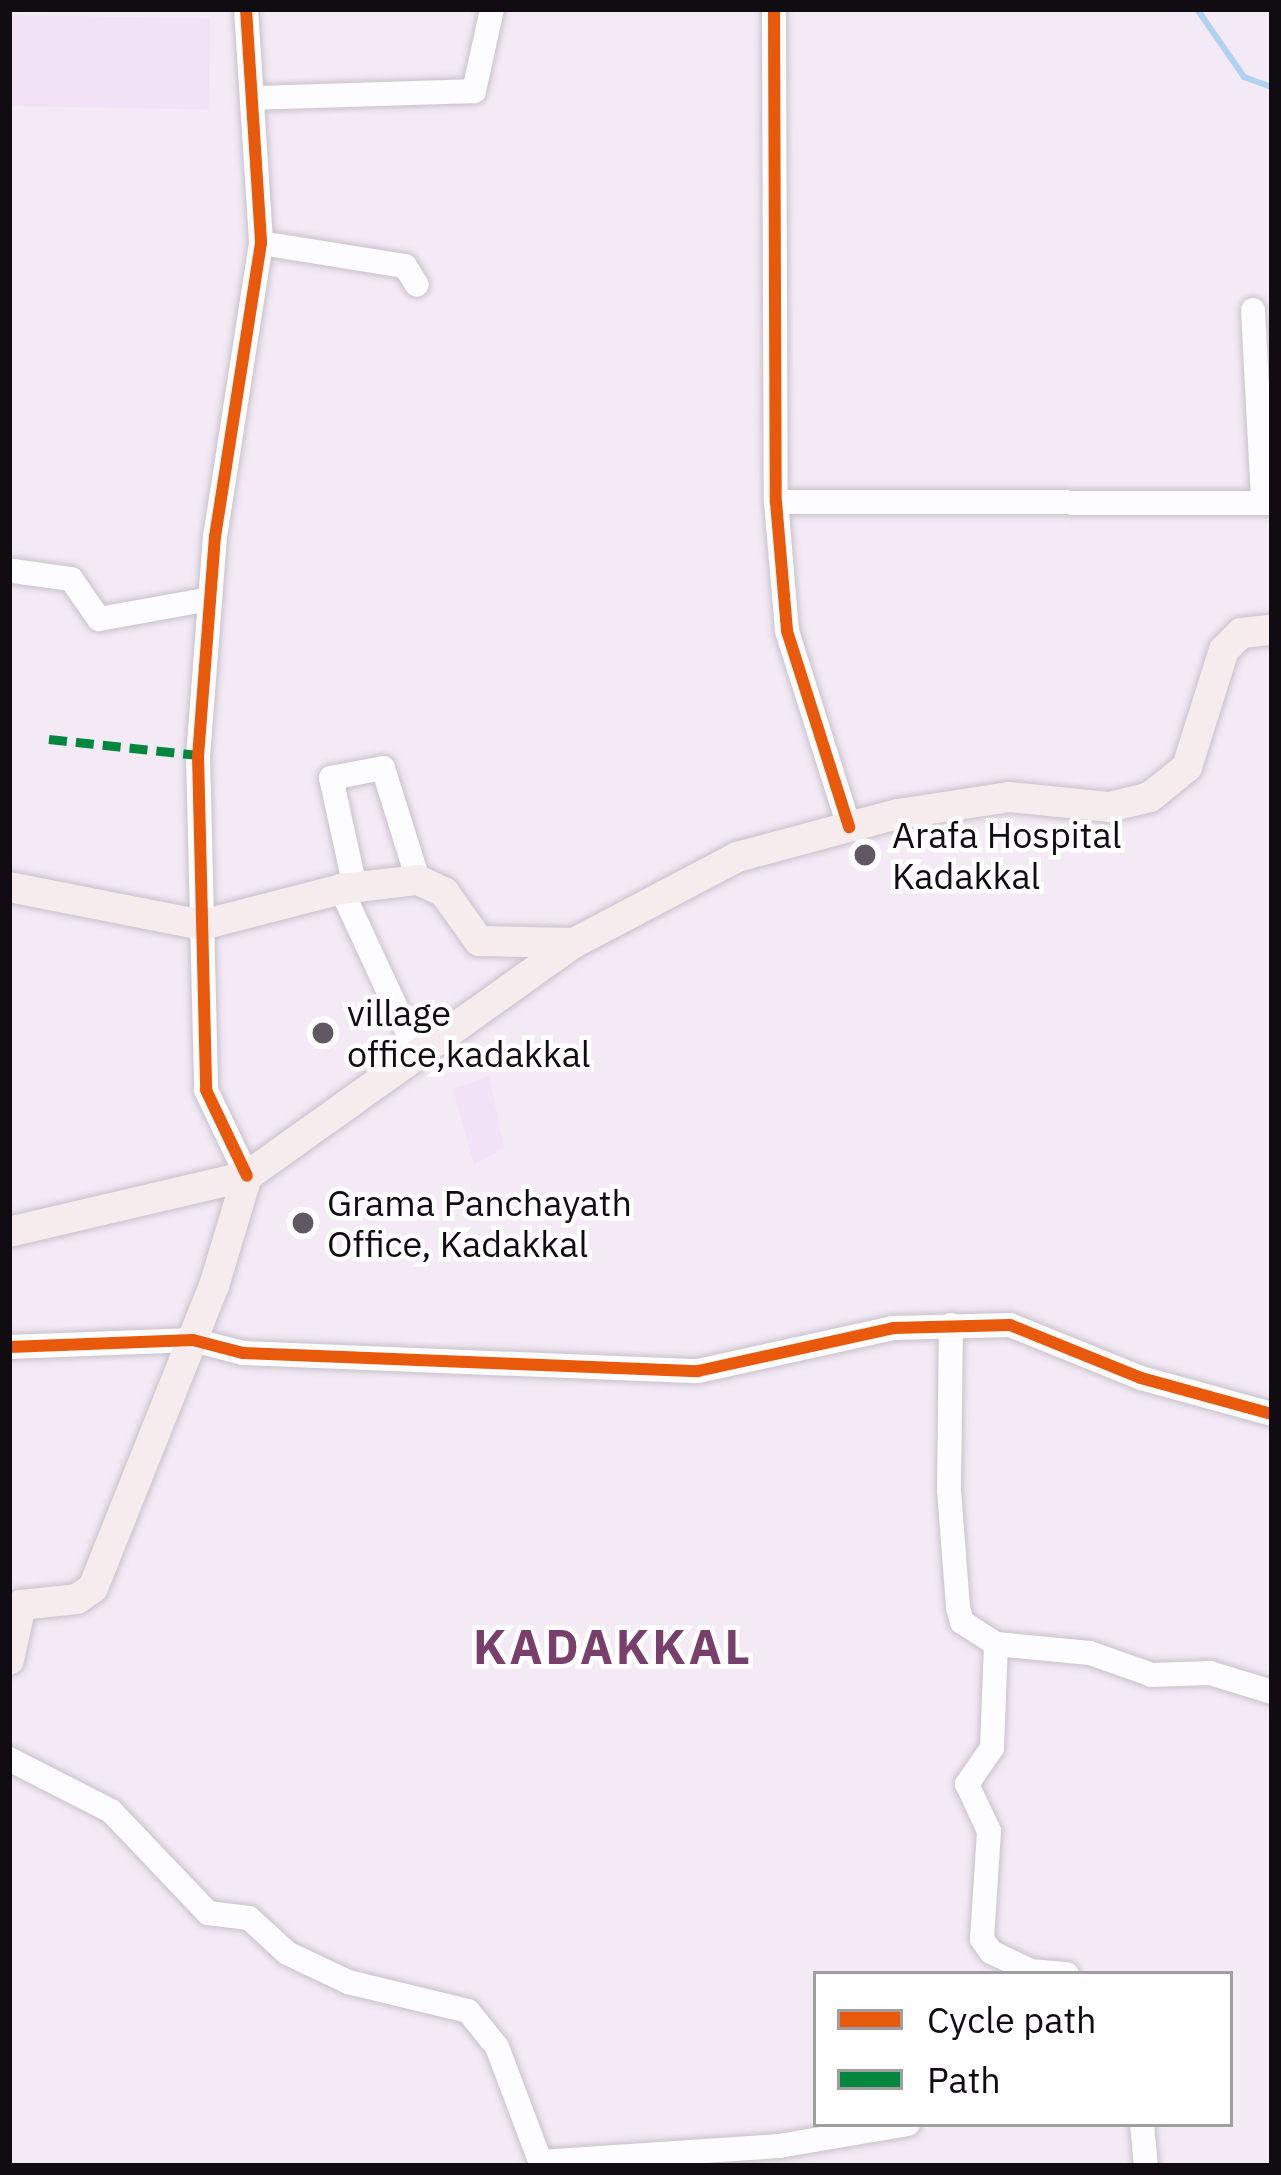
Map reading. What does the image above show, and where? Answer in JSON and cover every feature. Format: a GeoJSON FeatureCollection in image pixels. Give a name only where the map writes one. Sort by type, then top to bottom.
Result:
{"type":"FeatureCollection","features":[{"type":"Feature","properties":{"kind":"main road"},"geometry":{"type":"LineString","coordinates":[[9,1232],[247,1176],[574,943],[737,857],[849,827],[1009,797],[1108,807],[1150,797],[1186,767],[1224,650],[1241,633],[1272,630]]}},
{"type":"Feature","properties":{"kind":"main road"},"geometry":{"type":"LineString","coordinates":[[9,887],[202,925],[302,905],[348,888],[418,880],[444,892],[479,941],[574,943]]}},
{"type":"Feature","properties":{"kind":"main road"},"geometry":{"type":"LineString","coordinates":[[9,1660],[21,1605],[77,1599],[93,1588],[193,1340],[247,1176]]}},
{"type":"Feature","properties":{"kind":"street"},"geometry":{"type":"LineString","coordinates":[[246,9],[261,243],[210,598],[198,755],[206,1090],[247,1176]]}},
{"type":"Feature","properties":{"kind":"street"},"geometry":{"type":"LineString","coordinates":[[252,98],[474,91],[492,9]]}},
{"type":"Feature","properties":{"kind":"street"},"geometry":{"type":"LineString","coordinates":[[774,9],[776,502],[787,631],[849,827]]}},
{"type":"Feature","properties":{"kind":"street"},"geometry":{"type":"LineString","coordinates":[[261,243],[405,266],[417,285]]}},
{"type":"Feature","properties":{"kind":"street"},"geometry":{"type":"LineString","coordinates":[[776,502],[1268,502],[1253,310]]}},
{"type":"Feature","properties":{"kind":"street"},"geometry":{"type":"LineString","coordinates":[[14,571],[71,578],[100,619],[210,598]]}},
{"type":"Feature","properties":{"kind":"street"},"geometry":{"type":"LineString","coordinates":[[418,880],[383,768],[331,778],[348,888],[418,1055]]}},
{"type":"Feature","properties":{"kind":"street"},"geometry":{"type":"LineString","coordinates":[[951,1325],[950,1490],[962,1622],[996,1645],[1090,1653],[1152,1675],[1210,1673],[1272,1692]]}},
{"type":"Feature","properties":{"kind":"street"},"geometry":{"type":"LineString","coordinates":[[9,1347],[193,1340],[244,1353],[698,1371],[869,1332],[951,1325],[1033,1330],[1141,1378],[1272,1414]]}},
{"type":"Feature","properties":{"kind":"street"},"geometry":{"type":"LineString","coordinates":[[996,1645],[992,1748],[967,1784],[988,1831],[984,1946],[1031,1971]]}},
{"type":"Feature","properties":{"kind":"street"},"geometry":{"type":"LineString","coordinates":[[9,1759],[111,1810],[208,1913],[249,1918],[287,1953],[348,1982],[468,2011],[497,2047],[541,2164],[779,2146],[890,2127]]}},
{"type":"Feature","properties":{"kind":"street"},"geometry":{"type":"LineString","coordinates":[[1142,2127],[1146,2166]]}},
{"type":"Feature","properties":{"kind":"shaded area"},"geometry":{"type":"Polygon","coordinates":[[[9,15],[210,19],[208,109],[9,106],[9,15]]]}},
{"type":"Feature","properties":{"kind":"shaded area"},"geometry":{"type":"Polygon","coordinates":[[[489,1076],[504,1148],[474,1165],[453,1089],[489,1076]]]}},
{"type":"Feature","properties":{"kind":"waterway"},"geometry":{"type":"LineString","coordinates":[[1197,9],[1244,77],[1272,87]]}},
{"type":"Feature","properties":{"kind":"marked path"},"geometry":{"type":"LineString","coordinates":[[49,739],[198,755]]}},
{"type":"Feature","properties":{"kind":"cycle path"},"geometry":{"type":"LineString","coordinates":[[246,9],[261,243],[215,536],[198,755],[206,1090],[247,1176]]}},
{"type":"Feature","properties":{"kind":"cycle path"},"geometry":{"type":"LineString","coordinates":[[774,9],[776,502],[787,631],[849,827]]}},
{"type":"Feature","properties":{"kind":"cycle path"},"geometry":{"type":"LineString","coordinates":[[9,1347],[193,1340],[243,1353],[698,1371],[893,1328],[1010,1325],[1141,1378],[1272,1414]]}},
{"type":"Feature","properties":{"kind":"place","name":"Arafa Hospital Kadakkal"},"geometry":{"type":"Point","coordinates":[865,855]}},
{"type":"Feature","properties":{"kind":"place","name":"village office,kadakkal"},"geometry":{"type":"Point","coordinates":[323,1033]}},
{"type":"Feature","properties":{"kind":"place","name":"Grama Panchayath Office, Kadakkal"},"geometry":{"type":"Point","coordinates":[303,1223]}},
{"type":"Feature","properties":{"kind":"district","name":"KADAKKAL"},"geometry":{"type":"Point","coordinates":[613,1647]}}]}
